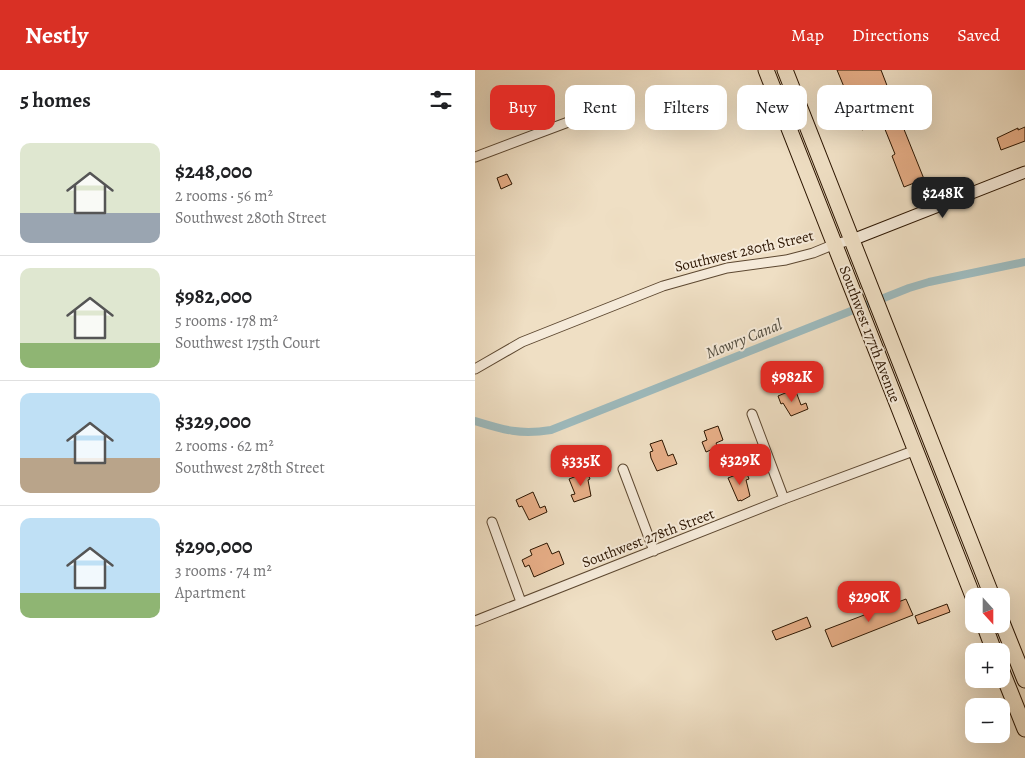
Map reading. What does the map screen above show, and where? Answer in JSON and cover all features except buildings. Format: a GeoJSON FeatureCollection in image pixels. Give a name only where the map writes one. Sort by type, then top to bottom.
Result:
{"type":"FeatureCollection","features":[{"type":"Feature","properties":{"kind":"highway","name":"Southwest 177th Avenue"},"geometry":{"type":"LineString","coordinates":[[766,70],[970,588]]}},
{"type":"Feature","properties":{"kind":"highway","name":"Southwest 177th Avenue"},"geometry":{"type":"LineString","coordinates":[[785,70],[989,588]]}},
{"type":"Feature","properties":{"kind":"highway"},"geometry":{"type":"LineString","coordinates":[[916,450],[943,473]]}},
{"type":"Feature","properties":{"kind":"highway"},"geometry":{"type":"LineString","coordinates":[[1005,633],[1025,680]]}},
{"type":"Feature","properties":{"kind":"highway"},"geometry":{"type":"LineString","coordinates":[[1009,688],[1025,729]]}},
{"type":"Feature","properties":{"kind":"street"},"geometry":{"type":"LineString","coordinates":[[475,157],[565,123]]}},
{"type":"Feature","properties":{"kind":"street","name":"Southwest 280th Street"},"geometry":{"type":"LineString","coordinates":[[475,369],[522,342],[663,286],[727,268],[779,261],[800,256],[852,240],[1025,172]]}},
{"type":"Feature","properties":{"kind":"street"},"geometry":{"type":"LineString","coordinates":[[752,414],[784,499]]}},
{"type":"Feature","properties":{"kind":"street","name":"Southwest 278th Street"},"geometry":{"type":"LineString","coordinates":[[475,621],[784,499],[916,450]]}},
{"type":"Feature","properties":{"kind":"street"},"geometry":{"type":"LineString","coordinates":[[623,469],[654,551]]}},
{"type":"Feature","properties":{"kind":"street"},"geometry":{"type":"LineString","coordinates":[[492,522],[521,602]]}},
{"type":"Feature","properties":{"kind":"waterway","name":"Mowry Canal"},"geometry":{"type":"LineString","coordinates":[[475,421],[512,431],[551,430],[909,288],[1025,262]]}}]}
